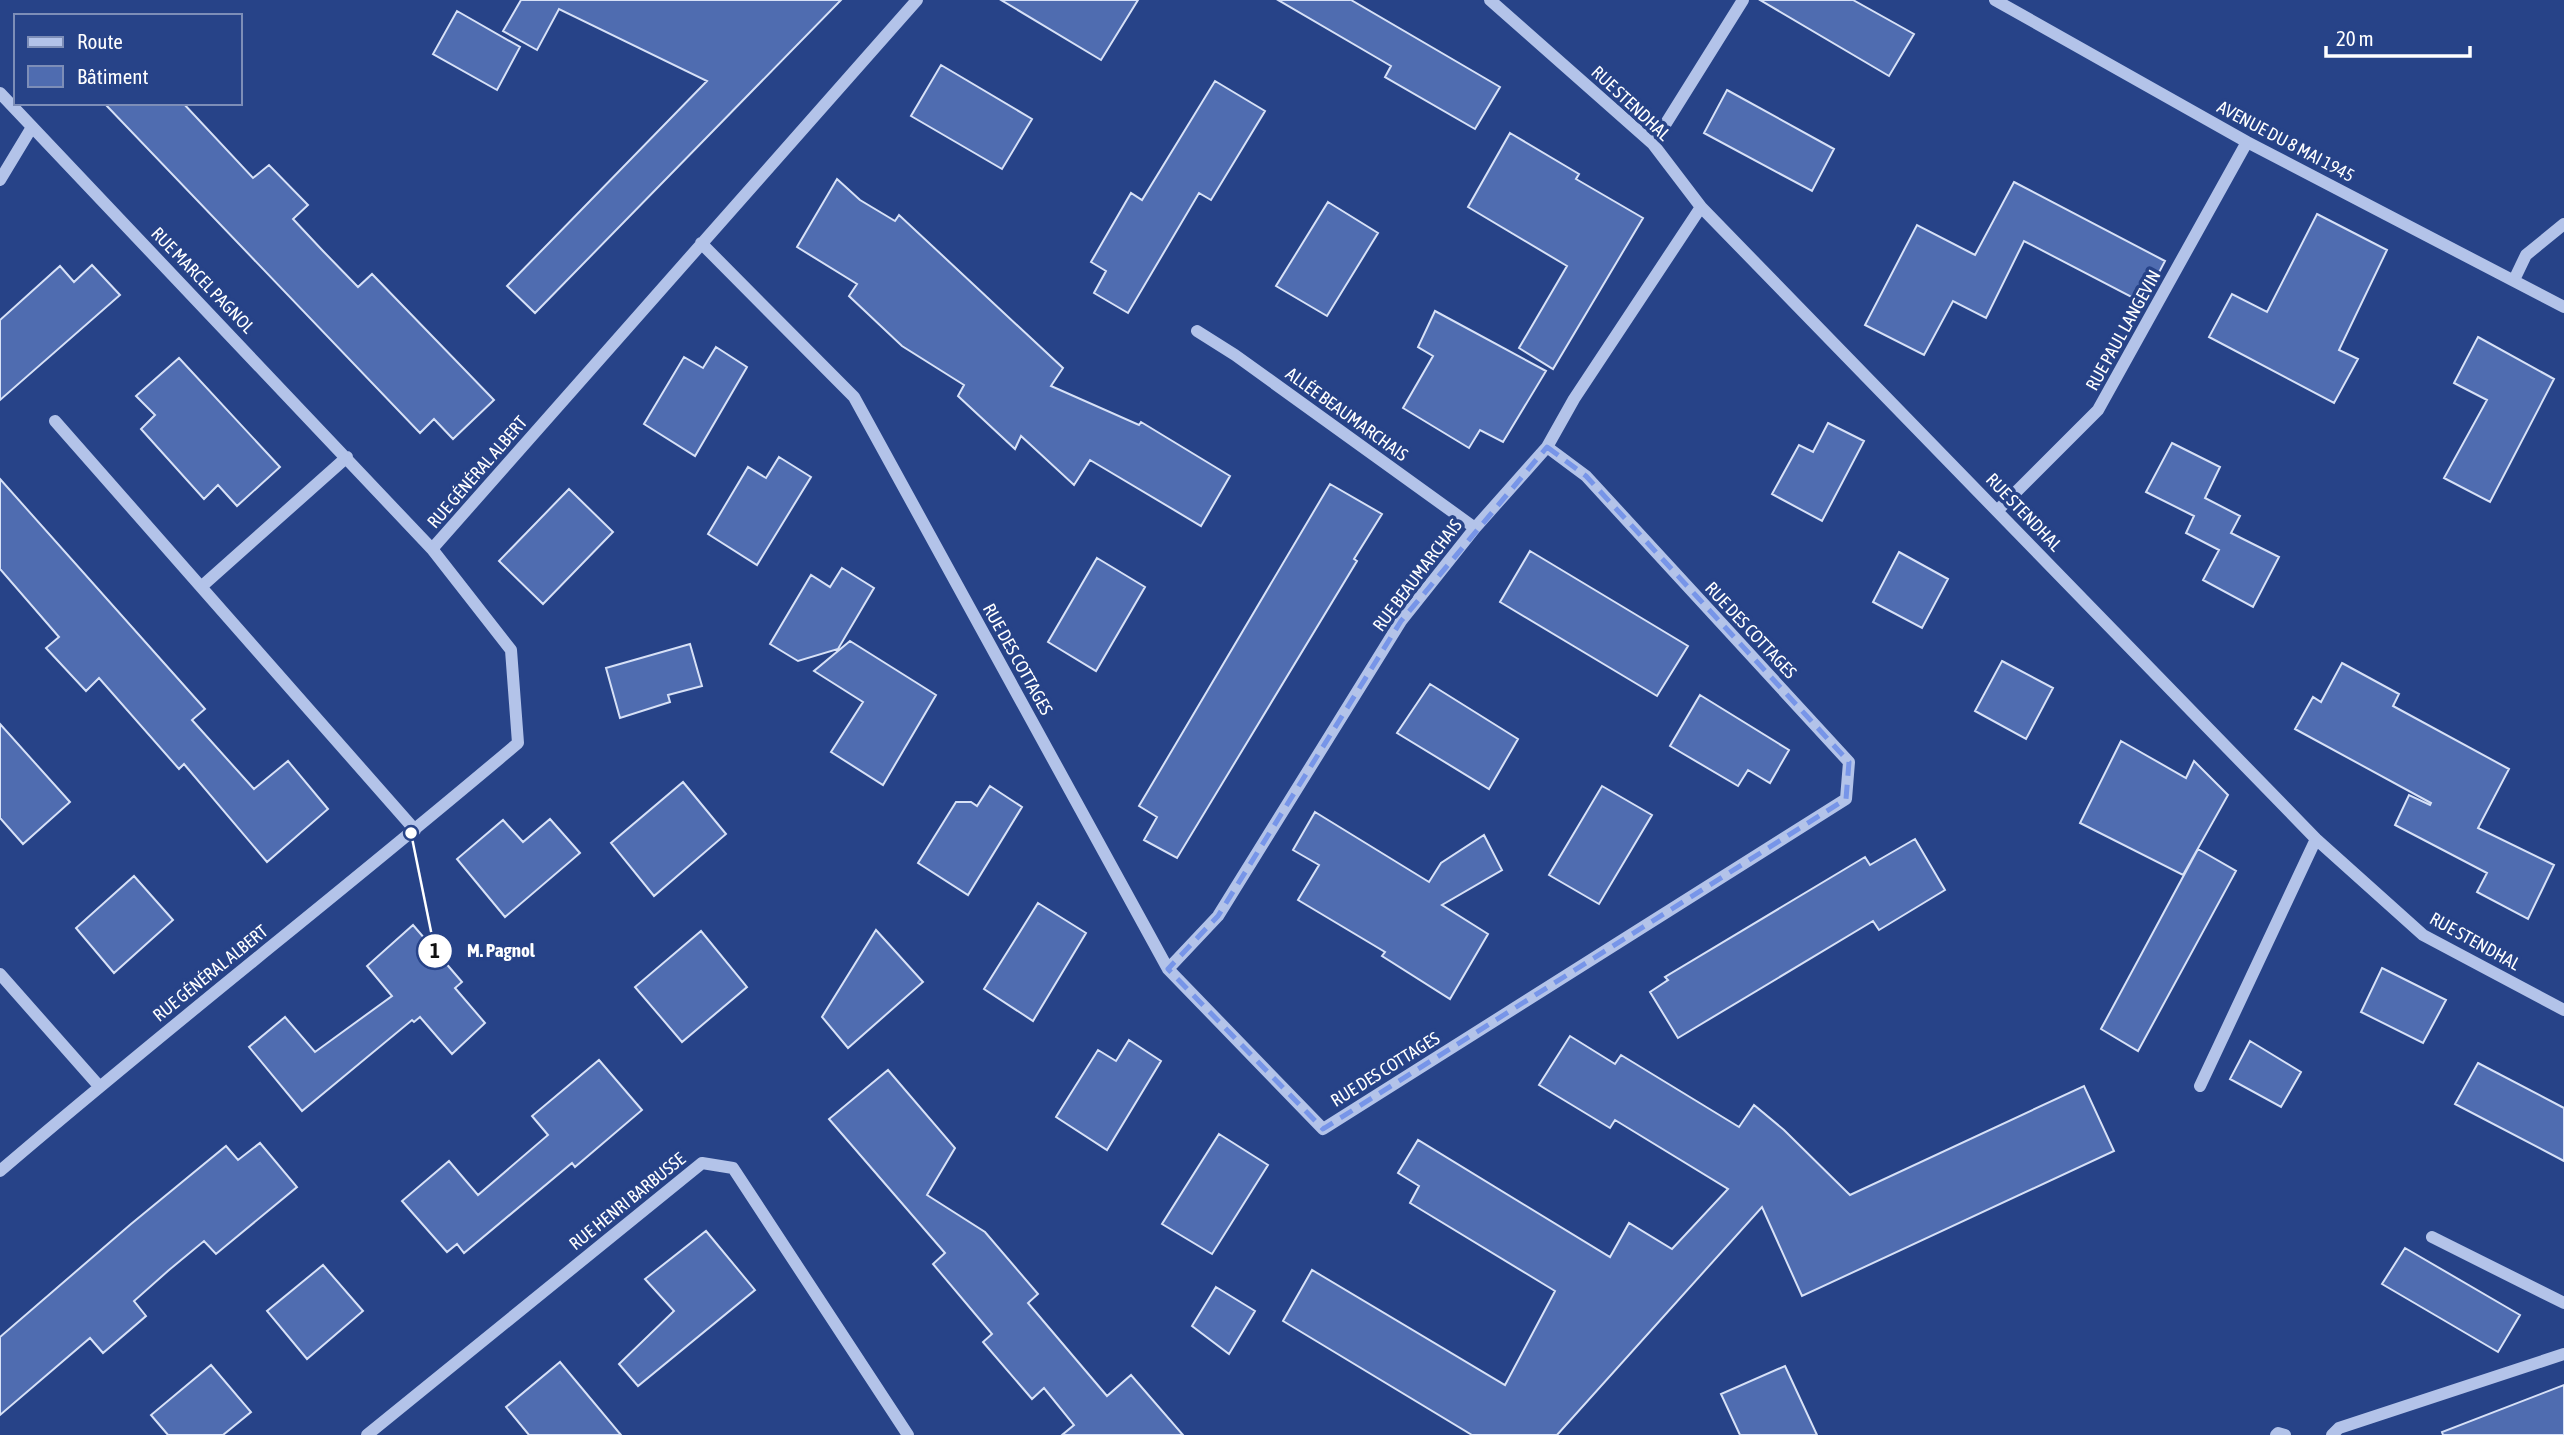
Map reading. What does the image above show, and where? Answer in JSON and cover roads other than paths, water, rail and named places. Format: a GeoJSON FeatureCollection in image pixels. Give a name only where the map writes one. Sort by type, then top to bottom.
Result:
{"type":"FeatureCollection","features":[{"type":"Feature","properties":{"kind":"street","name":"RUE GÉNÉRAL ALBERT"},"geometry":{"type":"LineString","coordinates":[[0,1171],[99,1086],[518,743],[511,650],[432,548],[917,0]]}},
{"type":"Feature","properties":{"kind":"street","name":"RUE STENDHAL"},"geometry":{"type":"LineString","coordinates":[[1490,0],[1653,144],[1701,207],[2316,839],[2423,935],[2564,1010]]}},
{"type":"Feature","properties":{"kind":"street"},"geometry":{"type":"LineString","coordinates":[[1653,144],[1743,0]]}},
{"type":"Feature","properties":{"kind":"street","name":"AVENUE DU 8 MAI 1945"},"geometry":{"type":"LineString","coordinates":[[1995,0],[2247,142],[2564,307]]}},
{"type":"Feature","properties":{"kind":"street","name":"RUE MARCEL PAGNOL"},"geometry":{"type":"LineString","coordinates":[[0,93],[432,548]]}},
{"type":"Feature","properties":{"kind":"street"},"geometry":{"type":"LineString","coordinates":[[0,180],[32,127]]}},
{"type":"Feature","properties":{"kind":"street","name":"RUE PAUL LANGEVIN"},"geometry":{"type":"LineString","coordinates":[[1998,510],[2098,410],[2247,142]]}},
{"type":"Feature","properties":{"kind":"street","name":"RUE BEAUMARCHAIS"},"geometry":{"type":"LineString","coordinates":[[1168,969],[1218,916],[1401,621],[1475,528],[1547,447],[1574,400],[1701,207]]}},
{"type":"Feature","properties":{"kind":"street"},"geometry":{"type":"LineString","coordinates":[[2514,281],[2526,255],[2564,224]]}},
{"type":"Feature","properties":{"kind":"street","name":"RUE DES COTTAGES"},"geometry":{"type":"LineString","coordinates":[[701,243],[854,397],[1168,969],[1323,1129],[1846,799],[1849,762],[1586,476],[1547,447]]}},
{"type":"Feature","properties":{"kind":"street","name":"ALLÉE BEAUMARCHAIS"},"geometry":{"type":"LineString","coordinates":[[1197,331],[1235,355],[1475,528]]}},
{"type":"Feature","properties":{"kind":"street"},"geometry":{"type":"LineString","coordinates":[[55,422],[415,830]]}},
{"type":"Feature","properties":{"kind":"street"},"geometry":{"type":"LineString","coordinates":[[201,587],[347,457]]}},
{"type":"Feature","properties":{"kind":"street"},"geometry":{"type":"LineString","coordinates":[[2200,1086],[2316,839]]}},
{"type":"Feature","properties":{"kind":"street"},"geometry":{"type":"LineString","coordinates":[[0,974],[99,1086]]}},
{"type":"Feature","properties":{"kind":"street","name":"RUE HENRI BARBUSSE"},"geometry":{"type":"LineString","coordinates":[[367,1435],[702,1163],[733,1168],[908,1435]]}},
{"type":"Feature","properties":{"kind":"street"},"geometry":{"type":"LineString","coordinates":[[2432,1237],[2564,1303]]}},
{"type":"Feature","properties":{"kind":"street"},"geometry":{"type":"LineString","coordinates":[[2332,1435],[2339,1428],[2564,1354]]}},
{"type":"Feature","properties":{"kind":"street"},"geometry":{"type":"LineString","coordinates":[[2276,1435],[2285,1435]]}},
{"type":"Feature","properties":{"kind":"place","name":"M. Pagnol"},"geometry":{"type":"Point","coordinates":[411,833]}}]}
